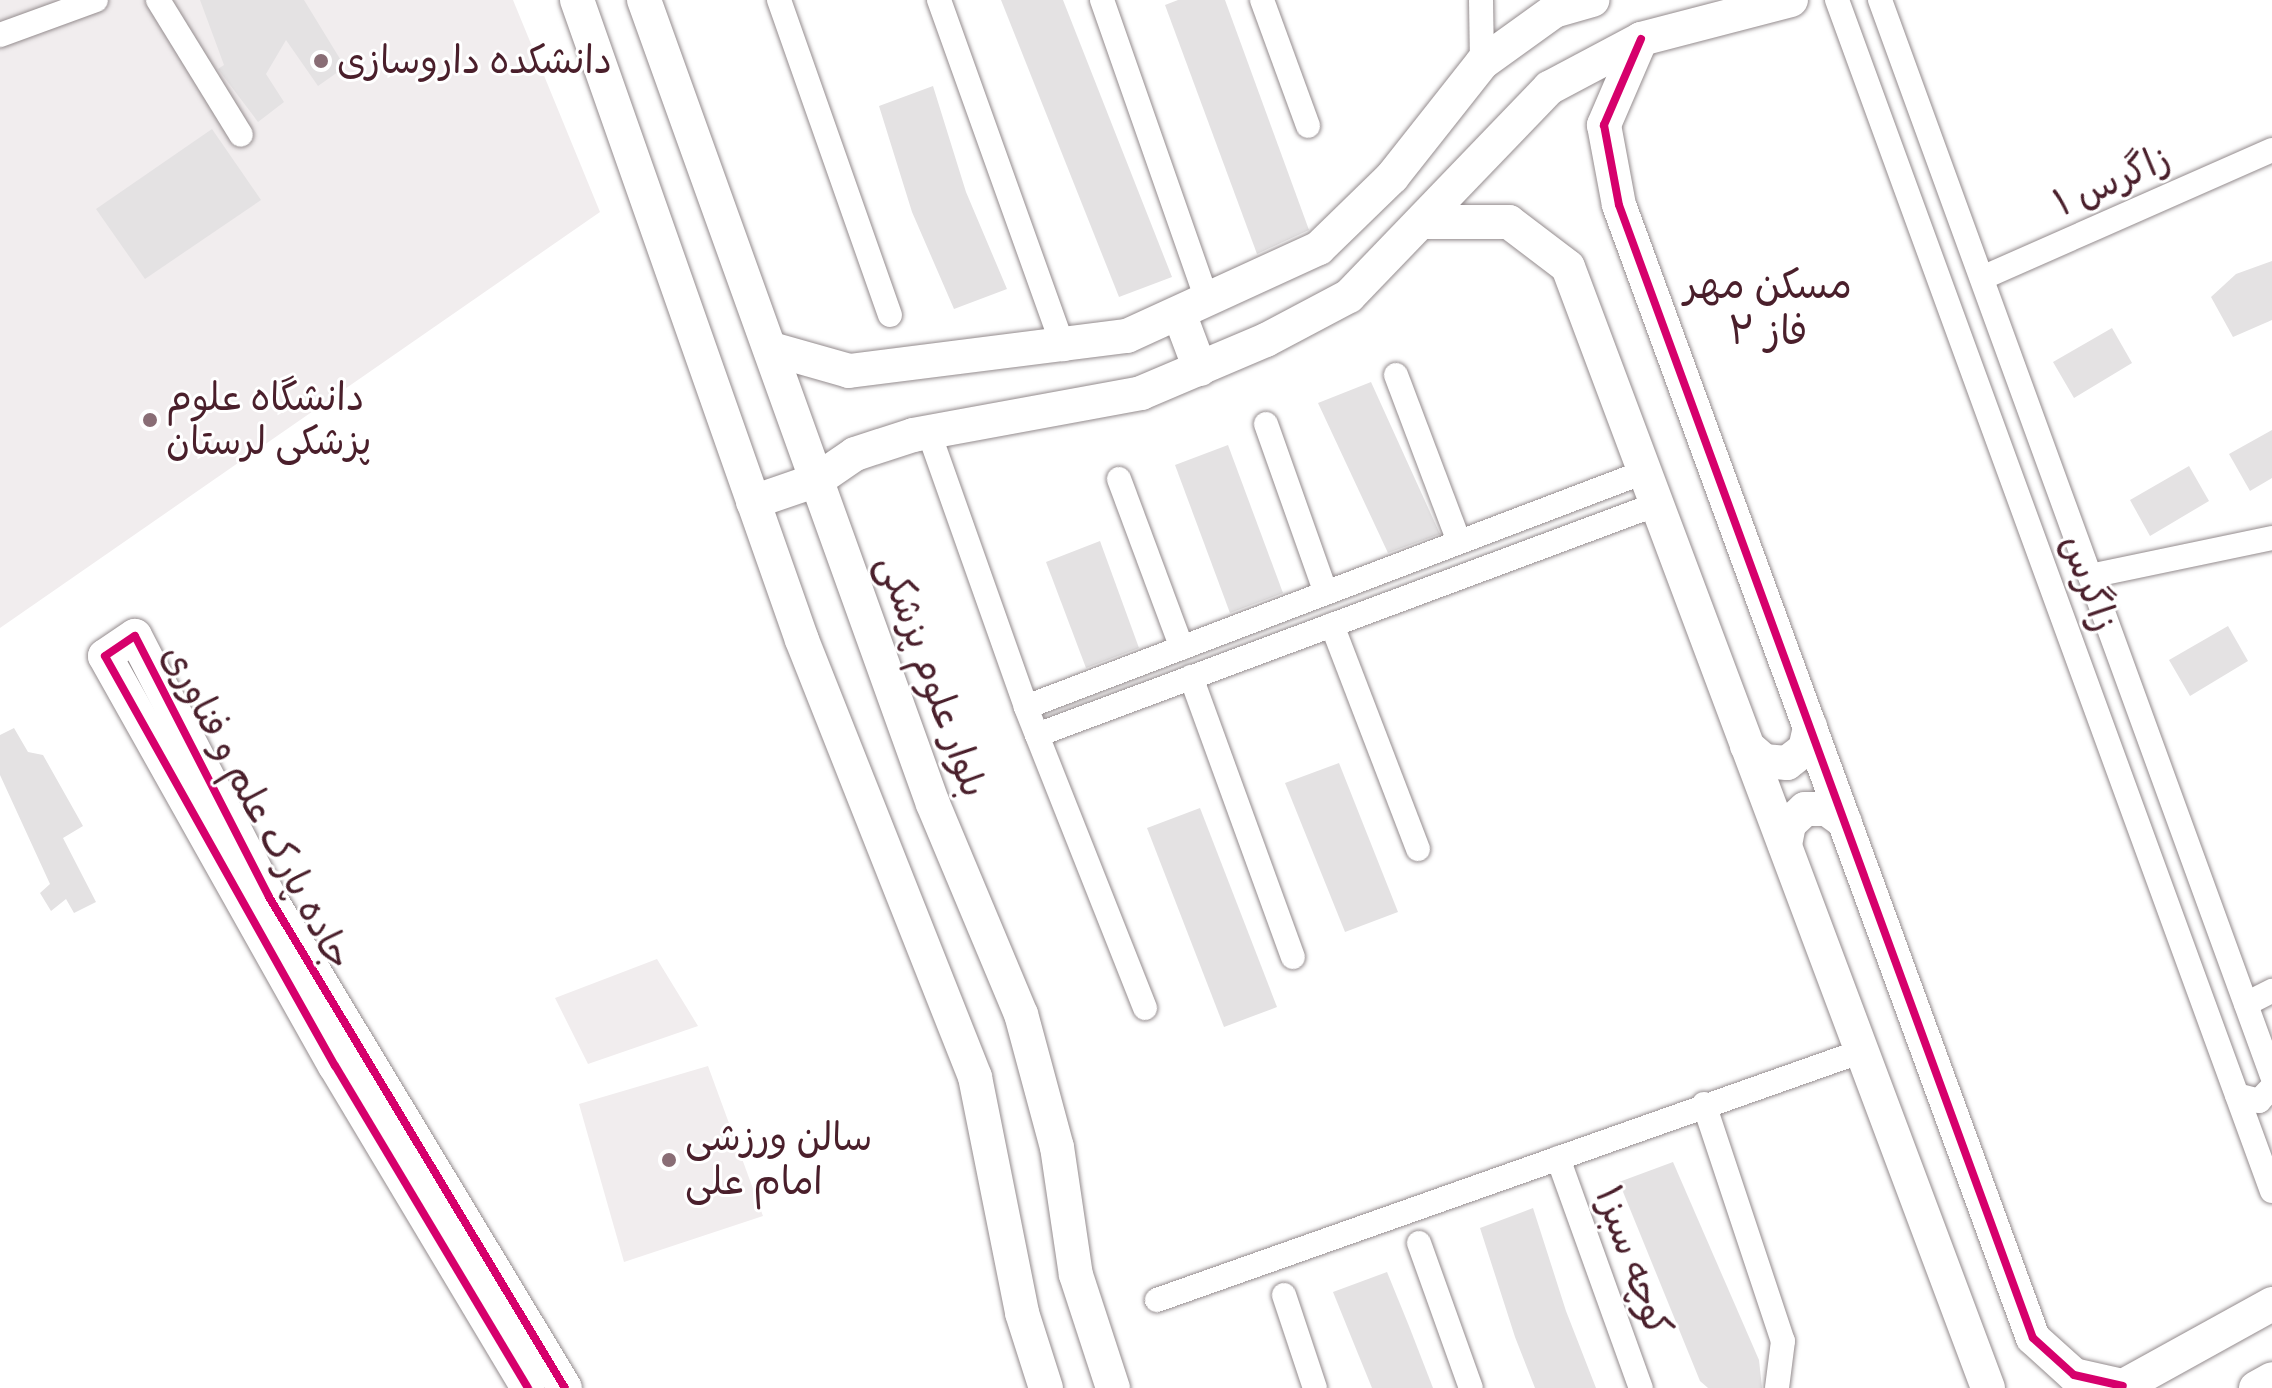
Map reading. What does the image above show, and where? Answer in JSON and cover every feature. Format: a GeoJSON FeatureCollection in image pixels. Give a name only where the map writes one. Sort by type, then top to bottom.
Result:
{"type":"FeatureCollection","features":[{"type":"Feature","properties":{"kind":"street"},"geometry":{"type":"LineString","coordinates":[[0,35],[96,0]]}},
{"type":"Feature","properties":{"kind":"street"},"geometry":{"type":"LineString","coordinates":[[158,0],[241,135]]}},
{"type":"Feature","properties":{"kind":"street"},"geometry":{"type":"LineString","coordinates":[[577,0],[753,502],[975,1077],[1022,1313],[1046,1388]]}},
{"type":"Feature","properties":{"kind":"street"},"geometry":{"type":"LineString","coordinates":[[779,0],[890,315]]}},
{"type":"Feature","properties":{"kind":"street"},"geometry":{"type":"LineString","coordinates":[[939,0],[1064,349]]}},
{"type":"Feature","properties":{"kind":"street"},"geometry":{"type":"LineString","coordinates":[[1102,0],[1193,306],[1200,369]]}},
{"type":"Feature","properties":{"kind":"street"},"geometry":{"type":"LineString","coordinates":[[1262,0],[1308,126]]}},
{"type":"Feature","properties":{"kind":"street"},"geometry":{"type":"LineString","coordinates":[[1481,0],[1482,63]]}},
{"type":"Feature","properties":{"kind":"street"},"geometry":{"type":"LineString","coordinates":[[772,349],[849,371],[1064,349],[1127,336],[1319,248],[1392,177],[1482,63],[1551,6],[1592,0]]}},
{"type":"Feature","properties":{"kind":"street"},"geometry":{"type":"LineString","coordinates":[[753,502],[817,480],[855,454],[913,435],[1141,393],[1200,369],[1349,296],[1427,222],[1473,162],[1549,88],[1641,39],[1791,0]]}},
{"type":"Feature","properties":{"kind":"street","name":"زاگرس"},"geometry":{"type":"LineString","coordinates":[[1837,0],[2272,1191]]}},
{"type":"Feature","properties":{"kind":"street","name":"زاگرس"},"geometry":{"type":"LineString","coordinates":[[1880,0],[2272,1076]]}},
{"type":"Feature","properties":{"kind":"street","name":"بلوار علوم پزشکی"},"geometry":{"type":"LineString","coordinates":[[648,1],[933,804],[1021,1014],[1057,1147],[1076,1275],[1113,1388]]}},
{"type":"Feature","properties":{"kind":"street"},"geometry":{"type":"LineString","coordinates":[[1641,39],[1604,125],[1619,205],[2033,1338],[2074,1375],[2121,1387],[2272,1304]]}},
{"type":"Feature","properties":{"kind":"street","name":"زاگرس ۱"},"geometry":{"type":"LineString","coordinates":[[1982,278],[2272,150]]}},
{"type":"Feature","properties":{"kind":"street"},"geometry":{"type":"LineString","coordinates":[[1427,222],[1509,222],[1568,267],[1988,1388]]}},
{"type":"Feature","properties":{"kind":"street"},"geometry":{"type":"LineString","coordinates":[[1127,336],[1141,393]]}},
{"type":"Feature","properties":{"kind":"street"},"geometry":{"type":"LineString","coordinates":[[1396,375],[1459,542]]}},
{"type":"Feature","properties":{"kind":"street"},"geometry":{"type":"LineString","coordinates":[[1266,424],[1326,593]]}},
{"type":"Feature","properties":{"kind":"street"},"geometry":{"type":"LineString","coordinates":[[934,447],[1026,707],[1145,1008]]}},
{"type":"Feature","properties":{"kind":"street"},"geometry":{"type":"LineString","coordinates":[[1026,707],[1644,472]]}},
{"type":"Feature","properties":{"kind":"street"},"geometry":{"type":"LineString","coordinates":[[1119,479],[1182,648]]}},
{"type":"Feature","properties":{"kind":"street"},"geometry":{"type":"LineString","coordinates":[[1037,735],[1657,504]]}},
{"type":"Feature","properties":{"kind":"street"},"geometry":{"type":"LineString","coordinates":[[2090,576],[2272,538]]}},
{"type":"Feature","properties":{"kind":"street"},"geometry":{"type":"LineString","coordinates":[[1332,625],[1418,849]]}},
{"type":"Feature","properties":{"kind":"street","name":"جاده پارک علم و فناوری"},"geometry":{"type":"LineString","coordinates":[[528,1388],[346,1058],[105,656],[135,636],[269,897],[346,1058],[565,1388]]}},
{"type":"Feature","properties":{"kind":"street"},"geometry":{"type":"LineString","coordinates":[[1191,677],[1293,957]]}},
{"type":"Feature","properties":{"kind":"street"},"geometry":{"type":"LineString","coordinates":[[1747,746],[1764,761],[1787,763],[1805,749],[1810,727]]}},
{"type":"Feature","properties":{"kind":"street"},"geometry":{"type":"LineString","coordinates":[[1785,845],[1789,824],[1805,809],[1827,809],[1845,822]]}},
{"type":"Feature","properties":{"kind":"street"},"geometry":{"type":"LineString","coordinates":[[2246,1004],[2272,991]]}},
{"type":"Feature","properties":{"kind":"street"},"geometry":{"type":"LineString","coordinates":[[1157,1300],[1704,1104],[1862,1051]]}},
{"type":"Feature","properties":{"kind":"street"},"geometry":{"type":"LineString","coordinates":[[2237,1095],[2259,1101],[2272,1087]]}},
{"type":"Feature","properties":{"kind":"street"},"geometry":{"type":"LineString","coordinates":[[1704,1104],[1783,1341],[1777,1388]]}},
{"type":"Feature","properties":{"kind":"street","name":"کوچه سبز۱"},"geometry":{"type":"LineString","coordinates":[[1558,1158],[1641,1388]]}},
{"type":"Feature","properties":{"kind":"street"},"geometry":{"type":"LineString","coordinates":[[1419,1243],[1471,1388]]}},
{"type":"Feature","properties":{"kind":"street"},"geometry":{"type":"LineString","coordinates":[[1284,1295],[1315,1388]]}},
{"type":"Feature","properties":{"kind":"street"},"geometry":{"type":"LineString","coordinates":[[2256,1388],[2272,1379]]}},
{"type":"Feature","properties":{"kind":"shaded area","name":"دانشگاه علوم پزشکی لرستان"},"geometry":{"type":"Polygon","coordinates":[[[0,0],[513,0],[600,212],[0,628],[0,0]]]}},
{"type":"Feature","properties":{"kind":"shaded area"},"geometry":{"type":"Polygon","coordinates":[[[657,959],[698,1026],[588,1064],[555,998],[657,959]]]}},
{"type":"Feature","properties":{"kind":"shaded area","name":"سالن ورزشی امام علی"},"geometry":{"type":"Polygon","coordinates":[[[708,1066],[763,1216],[624,1262],[579,1104],[708,1066]]]}},
{"type":"Feature","properties":{"kind":"building","name":"دانشکده داروسازی"},"geometry":{"type":"Polygon","coordinates":[[[200,0],[304,0],[345,67],[318,86],[286,40],[266,74],[284,102],[258,122],[218,69],[224,65],[200,0]]]}},
{"type":"Feature","properties":{"kind":"building"},"geometry":{"type":"Polygon","coordinates":[[[1001,0],[1063,0],[1172,277],[1119,297],[1001,0]]]}},
{"type":"Feature","properties":{"kind":"building"},"geometry":{"type":"Polygon","coordinates":[[[1178,0],[1225,0],[1309,230],[1257,254],[1165,5],[1178,0]]]}},
{"type":"Feature","properties":{"kind":"building"},"geometry":{"type":"Polygon","coordinates":[[[933,86],[966,192],[1007,289],[954,309],[912,212],[879,106],[933,86]]]}},
{"type":"Feature","properties":{"kind":"building"},"geometry":{"type":"Polygon","coordinates":[[[212,129],[261,200],[145,279],[96,209],[212,129]]]}},
{"type":"Feature","properties":{"kind":"building"},"geometry":{"type":"Polygon","coordinates":[[[2272,261],[2272,320],[2233,337],[2211,297],[2236,274],[2272,261]]]}},
{"type":"Feature","properties":{"kind":"building"},"geometry":{"type":"Polygon","coordinates":[[[2112,328],[2132,363],[2074,398],[2053,362],[2112,328]]]}},
{"type":"Feature","properties":{"kind":"building"},"geometry":{"type":"Polygon","coordinates":[[[1371,382],[1440,534],[1388,553],[1318,403],[1371,382]]]}},
{"type":"Feature","properties":{"kind":"building"},"geometry":{"type":"Polygon","coordinates":[[[2272,430],[2272,478],[2250,491],[2229,454],[2272,430]]]}},
{"type":"Feature","properties":{"kind":"building"},"geometry":{"type":"Polygon","coordinates":[[[1228,445],[1283,593],[1230,613],[1175,465],[1228,445]]]}},
{"type":"Feature","properties":{"kind":"building"},"geometry":{"type":"Polygon","coordinates":[[[2189,466],[2209,501],[2150,536],[2130,500],[2189,466]]]}},
{"type":"Feature","properties":{"kind":"building"},"geometry":{"type":"Polygon","coordinates":[[[1100,541],[1139,648],[1086,668],[1046,562],[1100,541]]]}},
{"type":"Feature","properties":{"kind":"building"},"geometry":{"type":"Polygon","coordinates":[[[2228,626],[2248,661],[2190,696],[2169,660],[2228,626]]]}},
{"type":"Feature","properties":{"kind":"building"},"geometry":{"type":"Polygon","coordinates":[[[14,728],[28,752],[43,755],[83,826],[63,838],[96,902],[74,913],[66,899],[51,911],[40,893],[50,884],[0,775],[0,735],[14,728]]]}},
{"type":"Feature","properties":{"kind":"building"},"geometry":{"type":"Polygon","coordinates":[[[1339,763],[1398,912],[1345,932],[1285,783],[1339,763]]]}},
{"type":"Feature","properties":{"kind":"building"},"geometry":{"type":"Polygon","coordinates":[[[1200,808],[1277,1007],[1224,1027],[1147,828],[1200,808]]]}},
{"type":"Feature","properties":{"kind":"building"},"geometry":{"type":"Polygon","coordinates":[[[1673,1162],[1759,1360],[1762,1388],[1708,1388],[1700,1381],[1619,1182],[1673,1162]]]}},
{"type":"Feature","properties":{"kind":"building"},"geometry":{"type":"Polygon","coordinates":[[[1533,1208],[1566,1311],[1596,1388],[1535,1388],[1515,1337],[1480,1228],[1533,1208]]]}},
{"type":"Feature","properties":{"kind":"building"},"geometry":{"type":"Polygon","coordinates":[[[1387,1272],[1433,1388],[1372,1388],[1333,1292],[1387,1272]]]}},
{"type":"Feature","properties":{"kind":"cycle path"},"geometry":{"type":"LineString","coordinates":[[1641,39],[1604,125],[1619,205],[2033,1338],[2074,1375],[2123,1386]]}},
{"type":"Feature","properties":{"kind":"cycle path"},"geometry":{"type":"LineString","coordinates":[[528,1388],[335,1066],[105,656],[135,636],[269,897],[565,1388]]}},
{"type":"Feature","properties":{"kind":"place","name":"دانشکده داروسازی"},"geometry":{"type":"Point","coordinates":[321,61]}},
{"type":"Feature","properties":{"kind":"place","name":"دانشگاه علوم پزشکی لرستان"},"geometry":{"type":"Point","coordinates":[150,420]}},
{"type":"Feature","properties":{"kind":"place","name":"سالن ورزشی امام علی"},"geometry":{"type":"Point","coordinates":[669,1160]}},
{"type":"Feature","properties":{"kind":"district","name":"مسکن مهر فاز ۲"},"geometry":{"type":"Point","coordinates":[1768,308]}}]}
